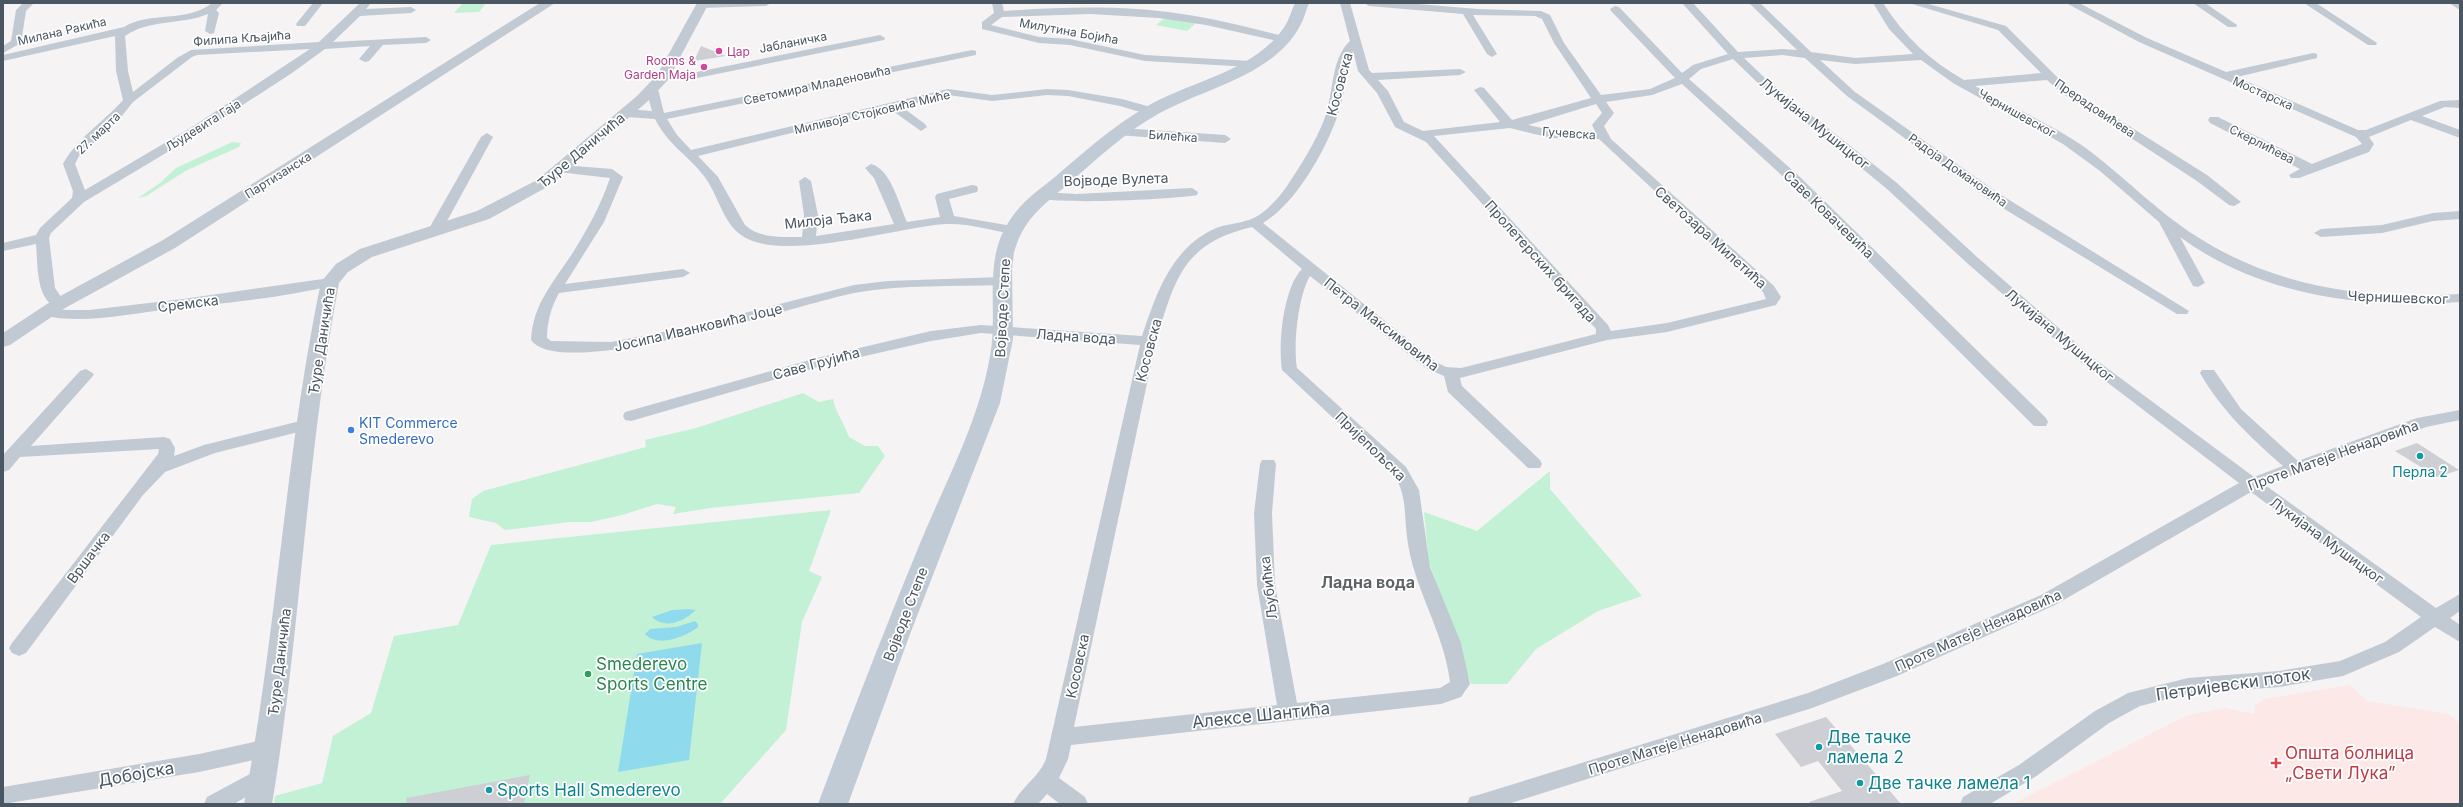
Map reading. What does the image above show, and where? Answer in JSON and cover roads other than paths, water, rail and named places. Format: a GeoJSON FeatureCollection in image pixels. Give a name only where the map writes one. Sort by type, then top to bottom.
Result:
{"type":"FeatureCollection","features":[{"type":"Feature","properties":{"kind":"main road","name":"Војводе Степе"},"geometry":{"type":"LineString","coordinates":[[833,804],[907,605],[985,418],[997,379],[1003,330],[1002,281],[1004,255],[1012,230],[1023,214],[1042,196],[1121,132],[1150,112],[1251,64],[1282,39],[1296,20],[1302,3]]}},
{"type":"Feature","properties":{"kind":"street"},"geometry":{"type":"LineString","coordinates":[[3,50],[16,43],[21,10],[29,3]]}},
{"type":"Feature","properties":{"kind":"street"},"geometry":{"type":"LineString","coordinates":[[301,24],[318,3]]}},
{"type":"Feature","properties":{"kind":"street","name":"Људевита Гаја"},"geometry":{"type":"LineString","coordinates":[[79,200],[193,133],[324,46],[366,3]]}},
{"type":"Feature","properties":{"kind":"street","name":"Партизанска"},"geometry":{"type":"LineString","coordinates":[[3,341],[52,308],[169,244],[549,3]]}},
{"type":"Feature","properties":{"kind":"street"},"geometry":{"type":"LineString","coordinates":[[701,4],[766,3]]}},
{"type":"Feature","properties":{"kind":"street","name":"Косовска"},"geometry":{"type":"LineString","coordinates":[[1345,3],[1368,77]]}},
{"type":"Feature","properties":{"kind":"street"},"geometry":{"type":"LineString","coordinates":[[1369,3],[1466,11],[1479,7],[1537,13],[1546,17],[1559,43],[1599,98],[1608,115],[1598,124],[1602,135]]}},
{"type":"Feature","properties":{"kind":"street","name":"Лукијана Мушицког"},"geometry":{"type":"LineString","coordinates":[[1687,3],[1735,55],[1780,96],[1892,186],[1966,255],[2066,342],[2251,484],[2460,635]]}},
{"type":"Feature","properties":{"kind":"street","name":"Радоја Домановића"},"geometry":{"type":"LineString","coordinates":[[1754,3],[1851,94],[1993,196],[2182,311]]}},
{"type":"Feature","properties":{"kind":"street","name":"Чернишевског"},"geometry":{"type":"LineString","coordinates":[[1878,3],[1899,34],[1922,57],[1962,84],[2068,142],[2119,179],[2162,218],[2220,256],[2277,281],[2321,292],[2380,299],[2460,298]]}},
{"type":"Feature","properties":{"kind":"street","name":"Прерадовићева"},"geometry":{"type":"LineString","coordinates":[[1914,3],[2002,28],[2049,76],[2081,101],[2202,178],[2234,202]]}},
{"type":"Feature","properties":{"kind":"street","name":"Мостарска"},"geometry":{"type":"LineString","coordinates":[[2071,3],[2143,40],[2360,134]]}},
{"type":"Feature","properties":{"kind":"street"},"geometry":{"type":"LineString","coordinates":[[2198,3],[2232,25]]}},
{"type":"Feature","properties":{"kind":"street"},"geometry":{"type":"LineString","coordinates":[[2309,3],[2372,43]]}},
{"type":"Feature","properties":{"kind":"street"},"geometry":{"type":"LineString","coordinates":[[2455,3],[2460,6]]}},
{"type":"Feature","properties":{"kind":"street","name":"Ђуре Даничића"},"geometry":{"type":"LineString","coordinates":[[258,804],[268,748],[308,424],[325,306],[330,282],[342,268],[366,253],[434,232],[499,209],[533,190],[562,169],[626,113],[663,77],[682,45],[701,4]]}},
{"type":"Feature","properties":{"kind":"street"},"geometry":{"type":"LineString","coordinates":[[126,30],[217,5]]}},
{"type":"Feature","properties":{"kind":"street"},"geometry":{"type":"LineString","coordinates":[[210,31],[217,5]]}},
{"type":"Feature","properties":{"kind":"street"},"geometry":{"type":"LineString","coordinates":[[357,13],[414,6]]}},
{"type":"Feature","properties":{"kind":"street"},"geometry":{"type":"LineString","coordinates":[[402,20],[414,6]]}},
{"type":"Feature","properties":{"kind":"street"},"geometry":{"type":"LineString","coordinates":[[998,8],[1052,12],[1164,15],[1202,21],[1282,39]]}},
{"type":"Feature","properties":{"kind":"street","name":"Милутина Бојића"},"geometry":{"type":"LineString","coordinates":[[998,8],[986,24],[989,29],[1039,40],[1090,45],[1146,58],[1251,64]]}},
{"type":"Feature","properties":{"kind":"street","name":"Саве Ковачевића"},"geometry":{"type":"LineString","coordinates":[[1615,9],[1681,78],[1795,180],[2040,422]]}},
{"type":"Feature","properties":{"kind":"street"},"geometry":{"type":"LineString","coordinates":[[1466,11],[1492,54]]}},
{"type":"Feature","properties":{"kind":"street","name":"Милана Ракића"},"geometry":{"type":"LineString","coordinates":[[3,58],[126,30]]}},
{"type":"Feature","properties":{"kind":"street","name":"27. марта"},"geometry":{"type":"LineString","coordinates":[[79,200],[80,191],[70,172],[70,160],[74,154],[113,119],[129,100],[122,71],[120,35],[126,30]]}},
{"type":"Feature","properties":{"kind":"street","name":"Јабланичка"},"geometry":{"type":"LineString","coordinates":[[663,77],[692,76],[880,38]]}},
{"type":"Feature","properties":{"kind":"street"},"geometry":{"type":"LineString","coordinates":[[324,46],[426,40]]}},
{"type":"Feature","properties":{"kind":"street","name":"Косовска"},"geometry":{"type":"LineString","coordinates":[[1024,804],[1046,781],[1054,770],[1148,340],[1171,276],[1188,252],[1198,243],[1218,232],[1255,222],[1267,215],[1284,198],[1316,150],[1329,122],[1338,96],[1348,48],[1356,41]]}},
{"type":"Feature","properties":{"kind":"street"},"geometry":{"type":"LineString","coordinates":[[365,59],[379,43]]}},
{"type":"Feature","properties":{"kind":"street","name":"Филипа Кљајића"},"geometry":{"type":"LineString","coordinates":[[129,100],[154,83],[186,56],[195,52],[324,46]]}},
{"type":"Feature","properties":{"kind":"street"},"geometry":{"type":"LineString","coordinates":[[1424,134],[1512,125],[1534,121],[1599,98],[1652,92],[1674,84],[1693,69],[1709,61],[1735,55],[1772,51],[1808,54],[1856,61],[1922,57]]}},
{"type":"Feature","properties":{"kind":"street","name":"Светомира Младеновића"},"geometry":{"type":"LineString","coordinates":[[661,117],[972,53]]}},
{"type":"Feature","properties":{"kind":"street"},"geometry":{"type":"LineString","coordinates":[[2225,76],[2313,56]]}},
{"type":"Feature","properties":{"kind":"street"},"geometry":{"type":"LineString","coordinates":[[1368,77],[1460,72]]}},
{"type":"Feature","properties":{"kind":"street"},"geometry":{"type":"LineString","coordinates":[[1962,84],[2049,76]]}},
{"type":"Feature","properties":{"kind":"street","name":"Пролетерских бригада"},"geometry":{"type":"LineString","coordinates":[[1368,77],[1382,91],[1394,111],[1399,124],[1424,134],[1603,328],[1604,336],[1596,340],[1452,374]]}},
{"type":"Feature","properties":{"kind":"street","name":"Милоја Ђака"},"geometry":{"type":"LineString","coordinates":[[652,89],[655,104],[661,117],[677,143],[714,179],[745,233],[751,237],[767,240],[809,240],[948,220],[1012,230]]}},
{"type":"Feature","properties":{"kind":"street","name":"Гучевска"},"geometry":{"type":"LineString","coordinates":[[1480,90],[1506,122],[1512,125],[1551,134],[1602,135]]}},
{"type":"Feature","properties":{"kind":"street","name":"Миливоја Стојковића Миће"},"geometry":{"type":"LineString","coordinates":[[689,154],[892,104],[948,92],[992,98],[1057,92],[1107,99],[1150,112]]}},
{"type":"Feature","properties":{"kind":"street"},"geometry":{"type":"LineString","coordinates":[[2360,134],[2367,134],[2413,117],[2444,103],[2460,104]]}},
{"type":"Feature","properties":{"kind":"street"},"geometry":{"type":"LineString","coordinates":[[892,104],[921,127]]}},
{"type":"Feature","properties":{"kind":"street"},"geometry":{"type":"LineString","coordinates":[[626,113],[645,113],[661,117]]}},
{"type":"Feature","properties":{"kind":"street"},"geometry":{"type":"LineString","coordinates":[[2413,117],[2460,134]]}},
{"type":"Feature","properties":{"kind":"street","name":"Скерлићева"},"geometry":{"type":"LineString","coordinates":[[2214,120],[2311,169]]}},
{"type":"Feature","properties":{"kind":"street","name":"Билећка"},"geometry":{"type":"LineString","coordinates":[[1121,132],[1224,139]]}},
{"type":"Feature","properties":{"kind":"street"},"geometry":{"type":"LineString","coordinates":[[2295,175],[2365,150],[2368,144],[2360,134]]}},
{"type":"Feature","properties":{"kind":"street","name":"Светозара Милетића"},"geometry":{"type":"LineString","coordinates":[[1602,135],[1610,146],[1769,289],[1774,297],[1771,302],[1630,334],[1604,336]]}},
{"type":"Feature","properties":{"kind":"street"},"geometry":{"type":"LineString","coordinates":[[434,232],[487,137]]}},
{"type":"Feature","properties":{"kind":"street"},"geometry":{"type":"LineString","coordinates":[[871,168],[880,176],[902,226]]}},
{"type":"Feature","properties":{"kind":"street","name":"Јосипа Иванковића Јоце"},"geometry":{"type":"LineString","coordinates":[[562,169],[612,173],[617,177],[582,247],[553,290],[540,323],[539,340],[542,344],[566,348],[598,348],[695,330],[854,289],[888,285],[1002,281]]}},
{"type":"Feature","properties":{"kind":"street"},"geometry":{"type":"LineString","coordinates":[[805,181],[811,215],[809,240]]}},
{"type":"Feature","properties":{"kind":"street"},"geometry":{"type":"LineString","coordinates":[[948,220],[942,197],[972,189]]}},
{"type":"Feature","properties":{"kind":"street","name":"Војводе Вулета"},"geometry":{"type":"LineString","coordinates":[[1042,196],[1077,198],[1192,192]]}},
{"type":"Feature","properties":{"kind":"street"},"geometry":{"type":"LineString","coordinates":[[52,308],[42,238],[46,231],[79,200]]}},
{"type":"Feature","properties":{"kind":"street"},"geometry":{"type":"LineString","coordinates":[[2321,233],[2382,229],[2433,217],[2460,215]]}},
{"type":"Feature","properties":{"kind":"street","name":"Чернишевског"},"geometry":{"type":"LineString","coordinates":[[2162,218],[2198,283]]}},
{"type":"Feature","properties":{"kind":"street","name":"Петра Максимовића"},"geometry":{"type":"LineString","coordinates":[[1255,222],[1311,269],[1432,365],[1452,374],[1454,388],[1534,464]]}},
{"type":"Feature","properties":{"kind":"street"},"geometry":{"type":"LineString","coordinates":[[3,247],[42,238]]}},
{"type":"Feature","properties":{"kind":"street","name":"Пријепољска"},"geometry":{"type":"LineString","coordinates":[[1311,269],[1303,277],[1294,308],[1286,360],[1290,370],[1394,466],[1410,484],[1414,498],[1417,544],[1424,578],[1457,666],[1460,684],[1458,687]]}},
{"type":"Feature","properties":{"kind":"street"},"geometry":{"type":"LineString","coordinates":[[553,290],[683,273]]}},
{"type":"Feature","properties":{"kind":"street","name":"Сремска"},"geometry":{"type":"LineString","coordinates":[[52,308],[74,315],[209,301],[330,282]]}},
{"type":"Feature","properties":{"kind":"street","name":"Ладна вода"},"geometry":{"type":"LineString","coordinates":[[1003,330],[1148,340]]}},
{"type":"Feature","properties":{"kind":"street","name":"Саве Грујића"},"geometry":{"type":"LineString","coordinates":[[631,416],[822,361],[897,342],[956,332],[1003,330]]}},
{"type":"Feature","properties":{"kind":"street"},"geometry":{"type":"LineString","coordinates":[[2208,373],[2219,394],[2236,416],[2294,467]]}},
{"type":"Feature","properties":{"kind":"street"},"geometry":{"type":"LineString","coordinates":[[3,466],[86,374]]}},
{"type":"Feature","properties":{"kind":"street","name":"Проте Матеје Ненадовића"},"geometry":{"type":"LineString","coordinates":[[1478,804],[1812,700],[1890,670],[2048,600],[2251,484],[2294,467],[2423,422],[2460,415]]}},
{"type":"Feature","properties":{"kind":"street","name":"Вршачка"},"geometry":{"type":"LineString","coordinates":[[158,468],[210,449],[308,424]]}},
{"type":"Feature","properties":{"kind":"street","name":"Вршачка"},"geometry":{"type":"LineString","coordinates":[[17,452],[166,444],[166,456],[158,468],[133,496],[20,648]]}},
{"type":"Feature","properties":{"kind":"street","name":"Љубићка"},"geometry":{"type":"LineString","coordinates":[[1268,464],[1263,513],[1266,585],[1288,712]]}},
{"type":"Feature","properties":{"kind":"street","name":"Петријевски поток"},"geometry":{"type":"LineString","coordinates":[[1971,804],[2027,772],[2102,717],[2135,699],[2188,686],[2279,678],[2343,668],[2392,648],[2460,601]]}},
{"type":"Feature","properties":{"kind":"street","name":"Алексе Шантића"},"geometry":{"type":"LineString","coordinates":[[1062,737],[1441,696],[1454,691],[1458,687]]}},
{"type":"Feature","properties":{"kind":"street","name":"Добојска"},"geometry":{"type":"LineString","coordinates":[[3,796],[199,763],[268,748]]}},
{"type":"Feature","properties":{"kind":"street"},"geometry":{"type":"LineString","coordinates":[[215,804],[263,776]]}},
{"type":"Feature","properties":{"kind":"street"},"geometry":{"type":"LineString","coordinates":[[1046,781],[1077,804]]}},
{"type":"Feature","properties":{"kind":"water"},"geometry":{"type":"Polygon","coordinates":[[[672,610],[696,610],[686,618],[675,622],[663,623],[652,617],[672,610]]]}},
{"type":"Feature","properties":{"kind":"water"},"geometry":{"type":"Polygon","coordinates":[[[695,621],[698,624],[698,627],[693,631],[672,640],[657,640],[650,638],[645,634],[650,629],[676,627],[695,621]]]}},
{"type":"Feature","properties":{"kind":"water"},"geometry":{"type":"Polygon","coordinates":[[[702,643],[689,760],[618,772],[637,654],[702,643]]]}},
{"type":"Feature","properties":{"kind":"place","name":"Цар"},"geometry":{"type":"Point","coordinates":[719,51]}},
{"type":"Feature","properties":{"kind":"place","name":"Rooms & Garden Maja"},"geometry":{"type":"Point","coordinates":[704,67]}},
{"type":"Feature","properties":{"kind":"place","name":"KIT Commerce Smederevo"},"geometry":{"type":"Point","coordinates":[351,430]}},
{"type":"Feature","properties":{"kind":"place","name":"Перла 2"},"geometry":{"type":"Point","coordinates":[2420,456]}},
{"type":"Feature","properties":{"kind":"place","name":"Smederevo Sports Centre"},"geometry":{"type":"Point","coordinates":[588,674]}},
{"type":"Feature","properties":{"kind":"place","name":"Две тачке ламела 2"},"geometry":{"type":"Point","coordinates":[1819,747]}},
{"type":"Feature","properties":{"kind":"place","name":"Општа болница „Свети Лука”"},"geometry":{"type":"Point","coordinates":[2276,763]}},
{"type":"Feature","properties":{"kind":"place","name":"Две тачке ламела 1"},"geometry":{"type":"Point","coordinates":[1860,783]}},
{"type":"Feature","properties":{"kind":"place","name":"Sports Hall Smederevo"},"geometry":{"type":"Point","coordinates":[489,790]}},
{"type":"Feature","properties":{"kind":"district","name":"Ладна вода"},"geometry":{"type":"Point","coordinates":[1368,582]}}]}
